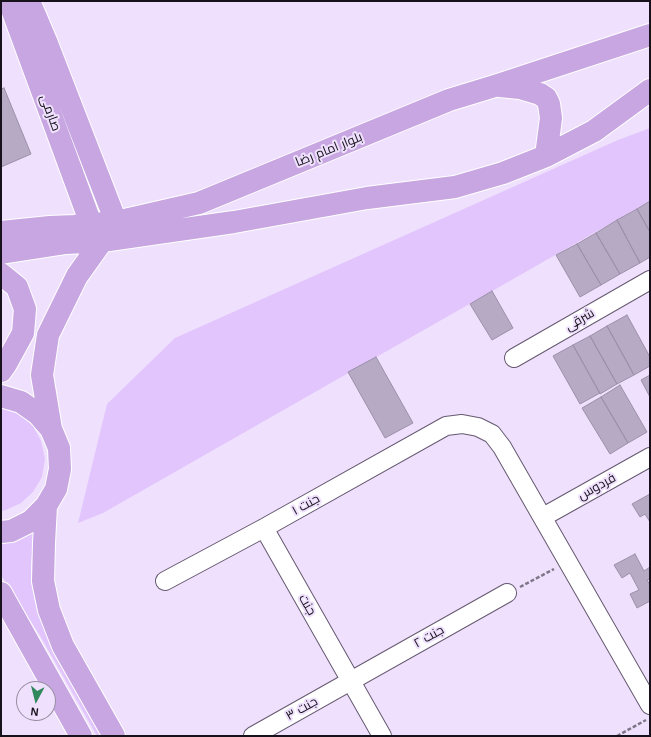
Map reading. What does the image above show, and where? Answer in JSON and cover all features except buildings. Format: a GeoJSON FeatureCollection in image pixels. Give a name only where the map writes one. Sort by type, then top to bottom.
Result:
{"type":"FeatureCollection","features":[{"type":"Feature","properties":{"kind":"main road","name":"صارمی"},"geometry":{"type":"LineString","coordinates":[[9,1],[36,45],[116,222]]}},
{"type":"Feature","properties":{"kind":"main road","name":"صارمی"},"geometry":{"type":"LineString","coordinates":[[29,1],[36,45],[97,232]]}},
{"type":"Feature","properties":{"kind":"main road","name":"بلوار امام رضا"},"geometry":{"type":"LineString","coordinates":[[1,253],[66,243],[97,232],[116,222],[199,203],[450,100],[498,86],[650,35]]}},
{"type":"Feature","properties":{"kind":"main road"},"geometry":{"type":"LineString","coordinates":[[498,86],[520,88],[540,94],[546,98],[549,104],[551,118],[546,156]]}},
{"type":"Feature","properties":{"kind":"main road","name":"بلوار امام رضا"},"geometry":{"type":"LineString","coordinates":[[1,232],[74,226],[97,232],[234,222],[368,198],[455,187],[503,173],[546,156],[594,131],[650,90]]}},
{"type":"Feature","properties":{"kind":"main road"},"geometry":{"type":"LineString","coordinates":[[1,532],[11,531],[31,521],[46,506],[56,489],[60,468],[59,448],[51,429],[42,375],[48,335],[78,276],[97,232]]}},
{"type":"Feature","properties":{"kind":"main road"},"geometry":{"type":"LineString","coordinates":[[1,274],[17,287],[24,309],[23,334],[1,371]]}},
{"type":"Feature","properties":{"kind":"main road"},"geometry":{"type":"LineString","coordinates":[[1,396],[21,402],[38,414],[51,429]]}},
{"type":"Feature","properties":{"kind":"main road"},"geometry":{"type":"LineString","coordinates":[[46,506],[43,581],[49,610],[63,646],[114,736]]}},
{"type":"Feature","properties":{"kind":"main road"},"geometry":{"type":"LineString","coordinates":[[1,593],[81,736]]}},
{"type":"Feature","properties":{"kind":"street"},"geometry":{"type":"LineString","coordinates":[[1,223],[50,227]]}},
{"type":"Feature","properties":{"kind":"street","name":"شرقی"},"geometry":{"type":"LineString","coordinates":[[514,358],[648,285]]}},
{"type":"Feature","properties":{"kind":"street","name":"جنت ۱"},"geometry":{"type":"LineString","coordinates":[[165,581],[264,528],[446,426],[462,424],[478,427],[492,434],[502,446],[543,517]]}},
{"type":"Feature","properties":{"kind":"street","name":"فردوس"},"geometry":{"type":"LineString","coordinates":[[543,517],[650,457]]}},
{"type":"Feature","properties":{"kind":"street"},"geometry":{"type":"LineString","coordinates":[[543,517],[650,705]]}},
{"type":"Feature","properties":{"kind":"street","name":"جنت"},"geometry":{"type":"LineString","coordinates":[[264,528],[382,736]]}},
{"type":"Feature","properties":{"kind":"street","name":"جنت ۲"},"geometry":{"type":"LineString","coordinates":[[350,681],[507,593]]}},
{"type":"Feature","properties":{"kind":"street","name":"جنت ۳"},"geometry":{"type":"LineString","coordinates":[[253,736],[350,681]]}},
{"type":"Feature","properties":{"kind":"path"},"geometry":{"type":"LineString","coordinates":[[507,593],[568,562]]}},
{"type":"Feature","properties":{"kind":"path"},"geometry":{"type":"LineString","coordinates":[[616,736],[650,718]]}},
{"type":"Feature","properties":{"kind":"shaded area"},"geometry":{"type":"Polygon","coordinates":[[[650,128],[650,201],[103,513],[78,523],[107,404],[175,338],[618,140],[650,128]]]}},
{"type":"Feature","properties":{"kind":"shaded area"},"geometry":{"type":"Polygon","coordinates":[[[1,408],[19,414],[33,426],[41,441],[45,459],[42,477],[33,492],[21,503],[1,511],[1,408]]]}},
{"type":"Feature","properties":{"kind":"shaded area"},"geometry":{"type":"Polygon","coordinates":[[[37,527],[31,562],[31,582],[37,611],[48,635],[103,736],[97,736],[39,634],[1,575],[1,544],[19,539],[37,527]]]}}]}
